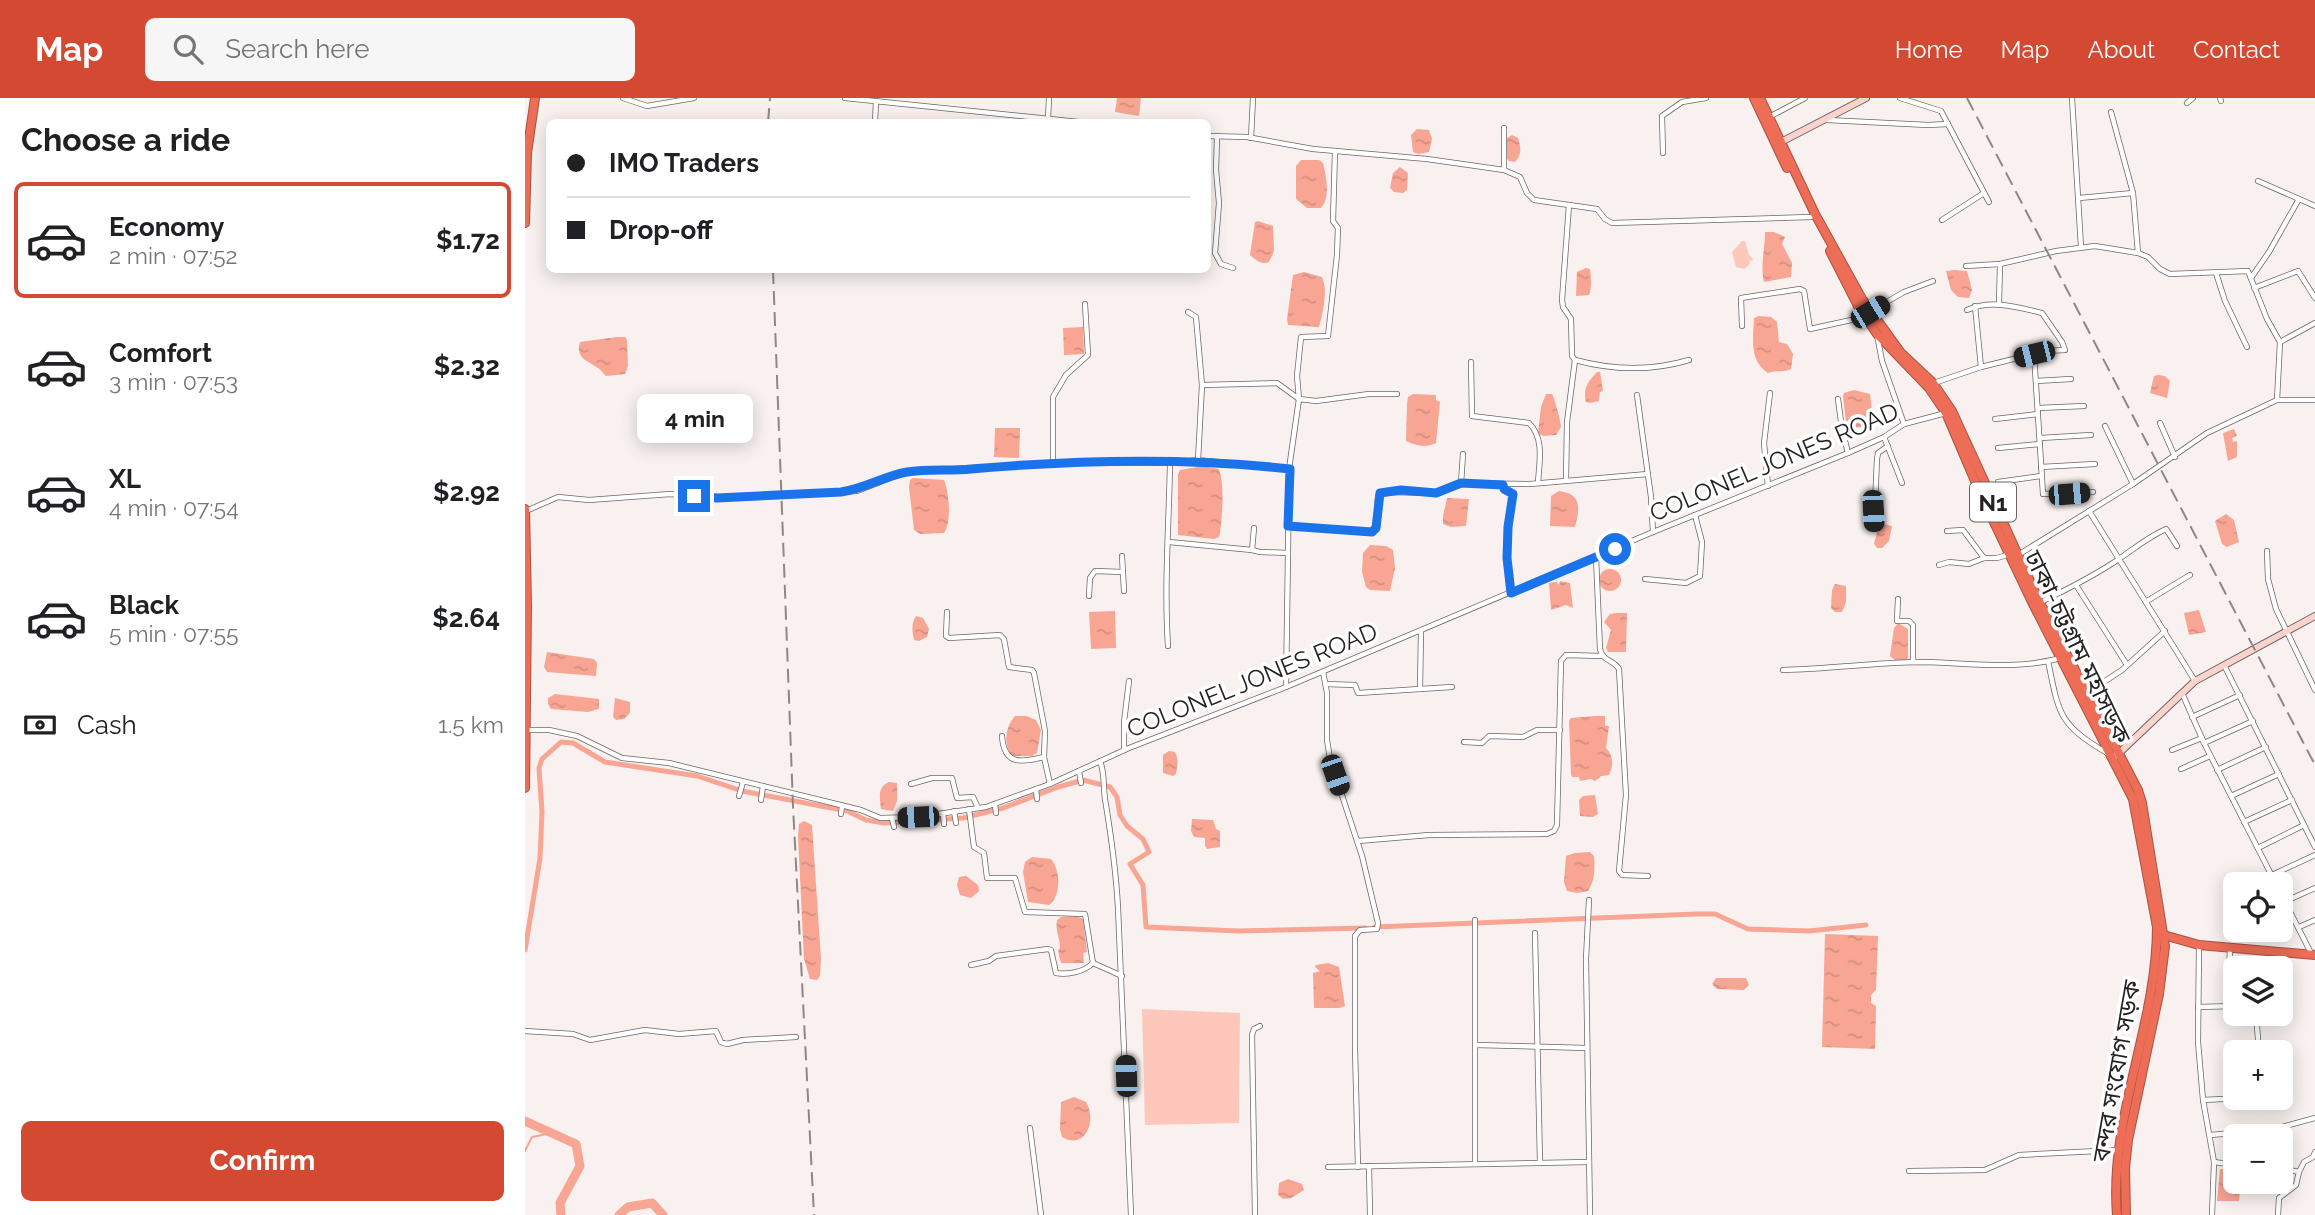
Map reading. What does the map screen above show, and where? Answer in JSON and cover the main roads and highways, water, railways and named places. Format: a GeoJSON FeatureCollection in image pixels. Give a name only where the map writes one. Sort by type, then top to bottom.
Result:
{"type":"FeatureCollection","features":[{"type":"Feature","properties":{"kind":"highway"},"geometry":{"type":"LineString","coordinates":[[525,223],[527,153],[535,98]]}},
{"type":"Feature","properties":{"kind":"highway","name":"ঢাকা-চট্টগ্রাম মহাসড়ক"},"geometry":{"type":"LineString","coordinates":[[1754,98],[1811,217],[1868,314],[1901,353],[1933,383],[1952,411],[2060,658],[2133,799],[2161,934]]}},
{"type":"Feature","properties":{"kind":"highway","name":"ঢাকা-চট্টগ্রাম মহাসড়ক"},"geometry":{"type":"LineString","coordinates":[[1760,98],[1815,214],[1877,334],[1929,388],[1946,413],[1981,495],[2014,554]]}},
{"type":"Feature","properties":{"kind":"highway"},"geometry":{"type":"LineString","coordinates":[[525,510],[525,788]]}},
{"type":"Feature","properties":{"kind":"highway","name":"ঢাকা-চট্টগ্রাম মহাসড়ক"},"geometry":{"type":"LineString","coordinates":[[2037,604],[2086,694],[2112,756]]}},
{"type":"Feature","properties":{"kind":"highway"},"geometry":{"type":"LineString","coordinates":[[2161,934],[2199,945],[2314,955]]}},
{"type":"Feature","properties":{"kind":"highway","name":"বন্দর সংযোগ সড়ক"},"geometry":{"type":"LineString","coordinates":[[2117,1215],[2118,1150],[2161,934]]}},
{"type":"Feature","properties":{"kind":"highway","name":"বন্দর সংযোগ সড়ক"},"geometry":{"type":"LineString","coordinates":[[2126,1215],[2125,1168],[2128,1140],[2159,994],[2165,954],[2161,934]]}},
{"type":"Feature","properties":{"kind":"water"},"geometry":{"type":"Polygon","coordinates":[[[1117,98],[1141,98],[1139,116],[1115,112],[1117,98]]]}},
{"type":"Feature","properties":{"kind":"water"},"geometry":{"type":"Polygon","coordinates":[[[1417,129],[1429,130],[1432,139],[1429,152],[1413,152],[1411,135],[1417,129]]]}},
{"type":"Feature","properties":{"kind":"water"},"geometry":{"type":"Polygon","coordinates":[[[1512,135],[1518,138],[1520,148],[1515,162],[1509,161],[1505,156],[1505,139],[1512,135]]]}},
{"type":"Feature","properties":{"kind":"water"},"geometry":{"type":"Polygon","coordinates":[[[1301,160],[1319,160],[1323,163],[1327,192],[1321,208],[1307,208],[1296,199],[1296,166],[1301,160]]]}},
{"type":"Feature","properties":{"kind":"water"},"geometry":{"type":"Polygon","coordinates":[[[1400,167],[1408,173],[1407,190],[1403,193],[1394,192],[1390,188],[1393,173],[1400,167]]]}},
{"type":"Feature","properties":{"kind":"water"},"geometry":{"type":"Polygon","coordinates":[[[1255,222],[1273,226],[1274,251],[1266,263],[1259,262],[1250,255],[1255,222]]]}},
{"type":"Feature","properties":{"kind":"water"},"geometry":{"type":"Polygon","coordinates":[[[1765,232],[1774,232],[1785,237],[1782,244],[1792,263],[1791,277],[1764,282],[1765,232]]]}},
{"type":"Feature","properties":{"kind":"water"},"geometry":{"type":"Polygon","coordinates":[[[1590,269],[1589,295],[1576,296],[1577,272],[1590,269]]]}},
{"type":"Feature","properties":{"kind":"water"},"geometry":{"type":"Polygon","coordinates":[[[1946,271],[1967,271],[1972,290],[1969,298],[1958,297],[1951,290],[1946,271]]]}},
{"type":"Feature","properties":{"kind":"water"},"geometry":{"type":"Polygon","coordinates":[[[1304,272],[1322,277],[1324,283],[1324,302],[1319,327],[1288,325],[1293,275],[1304,272]]]}},
{"type":"Feature","properties":{"kind":"water"},"geometry":{"type":"Polygon","coordinates":[[[1771,317],[1777,322],[1779,342],[1787,344],[1793,354],[1791,369],[1768,373],[1758,362],[1753,349],[1753,334],[1754,318],[1771,317]]]}},
{"type":"Feature","properties":{"kind":"water"},"geometry":{"type":"Polygon","coordinates":[[[1083,327],[1084,354],[1064,355],[1063,328],[1083,327]]]}},
{"type":"Feature","properties":{"kind":"water"},"geometry":{"type":"Polygon","coordinates":[[[625,337],[627,340],[628,366],[625,374],[606,376],[579,352],[580,342],[625,337]]]}},
{"type":"Feature","properties":{"kind":"water"},"geometry":{"type":"Polygon","coordinates":[[[1597,372],[1600,372],[1603,391],[1600,392],[1599,401],[1586,402],[1587,385],[1597,372]]]}},
{"type":"Feature","properties":{"kind":"water"},"geometry":{"type":"Polygon","coordinates":[[[2154,376],[2165,376],[2170,381],[2167,398],[2150,393],[2154,376]]]}},
{"type":"Feature","properties":{"kind":"water"},"geometry":{"type":"Polygon","coordinates":[[[1854,390],[1870,394],[1873,421],[1869,426],[1852,428],[1846,423],[1843,396],[1844,393],[1854,390]]]}},
{"type":"Feature","properties":{"kind":"water"},"geometry":{"type":"Polygon","coordinates":[[[1413,394],[1436,395],[1436,400],[1440,402],[1436,443],[1421,446],[1406,441],[1407,403],[1408,397],[1413,394]]]}},
{"type":"Feature","properties":{"kind":"water"},"geometry":{"type":"Polygon","coordinates":[[[1546,394],[1552,394],[1559,415],[1561,427],[1556,435],[1543,436],[1538,433],[1541,407],[1546,394]]]}},
{"type":"Feature","properties":{"kind":"water"},"geometry":{"type":"Polygon","coordinates":[[[995,428],[1020,428],[1019,458],[994,457],[995,428]]]}},
{"type":"Feature","properties":{"kind":"water"},"geometry":{"type":"Polygon","coordinates":[[[2234,429],[2237,436],[2232,438],[2233,442],[2237,441],[2237,457],[2228,461],[2223,433],[2234,429]]]}},
{"type":"Feature","properties":{"kind":"water"},"geometry":{"type":"Polygon","coordinates":[[[1203,466],[1219,469],[1221,476],[1223,501],[1220,533],[1219,537],[1214,539],[1178,535],[1178,475],[1180,470],[1203,466]]]}},
{"type":"Feature","properties":{"kind":"water"},"geometry":{"type":"Polygon","coordinates":[[[913,478],[944,480],[949,507],[944,533],[920,534],[914,530],[909,487],[913,478]]]}},
{"type":"Feature","properties":{"kind":"water"},"geometry":{"type":"Polygon","coordinates":[[[1559,491],[1572,495],[1577,503],[1575,527],[1550,526],[1551,496],[1559,491]]]}},
{"type":"Feature","properties":{"kind":"water"},"geometry":{"type":"Polygon","coordinates":[[[1447,498],[1469,499],[1466,526],[1451,527],[1443,524],[1447,498]]]}},
{"type":"Feature","properties":{"kind":"water"},"geometry":{"type":"Polygon","coordinates":[[[2226,514],[2234,520],[2239,542],[2227,547],[2222,544],[2215,521],[2226,514]]]}},
{"type":"Feature","properties":{"kind":"water"},"geometry":{"type":"Polygon","coordinates":[[[1879,523],[1892,526],[1889,541],[1882,548],[1877,548],[1874,544],[1879,523]]]}},
{"type":"Feature","properties":{"kind":"water"},"geometry":{"type":"Polygon","coordinates":[[[1370,545],[1386,546],[1393,550],[1395,568],[1390,591],[1370,590],[1366,587],[1362,572],[1363,553],[1370,545]]]}},
{"type":"Feature","properties":{"kind":"water"},"geometry":{"type":"Polygon","coordinates":[[[1610,569],[1618,572],[1621,580],[1618,588],[1610,591],[1602,588],[1599,580],[1602,572],[1610,569]]]}},
{"type":"Feature","properties":{"kind":"water"},"geometry":{"type":"Polygon","coordinates":[[[1560,581],[1570,583],[1573,608],[1566,605],[1551,610],[1549,583],[1557,582],[1559,585],[1560,581]]]}},
{"type":"Feature","properties":{"kind":"water"},"geometry":{"type":"Polygon","coordinates":[[[1835,584],[1846,586],[1846,602],[1842,612],[1835,612],[1831,608],[1835,584]]]}},
{"type":"Feature","properties":{"kind":"water"},"geometry":{"type":"Polygon","coordinates":[[[2199,610],[2206,632],[2189,635],[2184,613],[2199,610]]]}},
{"type":"Feature","properties":{"kind":"water"},"geometry":{"type":"Polygon","coordinates":[[[1115,611],[1116,648],[1091,649],[1089,612],[1115,611]]]}},
{"type":"Feature","properties":{"kind":"water"},"geometry":{"type":"Polygon","coordinates":[[[1627,613],[1626,652],[1608,652],[1606,648],[1611,630],[1604,622],[1610,614],[1627,613]]]}},
{"type":"Feature","properties":{"kind":"water"},"geometry":{"type":"Polygon","coordinates":[[[916,616],[923,618],[929,629],[927,637],[919,641],[914,640],[913,634],[916,616]]]}},
{"type":"Feature","properties":{"kind":"water"},"geometry":{"type":"Polygon","coordinates":[[[1898,623],[1908,629],[1907,661],[1897,662],[1890,656],[1894,628],[1898,623]]]}},
{"type":"Feature","properties":{"kind":"water"},"geometry":{"type":"Polygon","coordinates":[[[547,652],[594,659],[597,663],[596,676],[547,672],[544,667],[547,652]]]}},
{"type":"Feature","properties":{"kind":"water"},"geometry":{"type":"Polygon","coordinates":[[[555,694],[599,699],[599,709],[588,712],[551,709],[548,698],[555,694]]]}},
{"type":"Feature","properties":{"kind":"water"},"geometry":{"type":"Polygon","coordinates":[[[615,698],[630,702],[630,713],[624,719],[616,720],[613,717],[615,698]]]}},
{"type":"Feature","properties":{"kind":"water"},"geometry":{"type":"Polygon","coordinates":[[[1015,716],[1036,720],[1041,730],[1037,753],[1032,756],[1012,756],[1009,752],[1006,736],[1015,716]]]}},
{"type":"Feature","properties":{"kind":"water"},"geometry":{"type":"Polygon","coordinates":[[[1605,716],[1605,726],[1609,726],[1606,748],[1612,760],[1612,768],[1609,775],[1601,776],[1595,781],[1580,781],[1579,777],[1572,777],[1571,774],[1569,721],[1571,718],[1605,716]]]}},
{"type":"Feature","properties":{"kind":"water"},"geometry":{"type":"Polygon","coordinates":[[[1169,751],[1175,752],[1177,757],[1176,774],[1173,776],[1163,773],[1163,755],[1169,751]]]}},
{"type":"Feature","properties":{"kind":"water"},"geometry":{"type":"Polygon","coordinates":[[[889,782],[897,783],[897,801],[893,811],[881,809],[881,790],[889,782]]]}},
{"type":"Feature","properties":{"kind":"water"},"geometry":{"type":"Polygon","coordinates":[[[1595,795],[1598,814],[1593,817],[1580,816],[1579,800],[1583,796],[1595,795]]]}},
{"type":"Feature","properties":{"kind":"water"},"geometry":{"type":"Polygon","coordinates":[[[1192,819],[1213,820],[1216,829],[1220,831],[1220,847],[1207,849],[1205,838],[1194,837],[1191,831],[1192,819]]]}},
{"type":"Feature","properties":{"kind":"water"},"geometry":{"type":"Polygon","coordinates":[[[804,821],[812,825],[821,959],[820,976],[817,980],[810,979],[804,959],[798,836],[799,824],[804,821]]]}},
{"type":"Feature","properties":{"kind":"water"},"geometry":{"type":"Polygon","coordinates":[[[1590,852],[1594,856],[1594,870],[1588,891],[1567,891],[1564,882],[1566,856],[1590,852]]]}},
{"type":"Feature","properties":{"kind":"water"},"geometry":{"type":"Polygon","coordinates":[[[1032,857],[1051,859],[1057,870],[1058,890],[1049,905],[1028,902],[1023,872],[1025,862],[1032,857]]]}},
{"type":"Feature","properties":{"kind":"water"},"geometry":{"type":"Polygon","coordinates":[[[966,876],[978,885],[979,891],[971,898],[960,895],[957,885],[959,877],[966,876]]]}},
{"type":"Feature","properties":{"kind":"water"},"geometry":{"type":"Polygon","coordinates":[[[1077,916],[1083,919],[1087,952],[1083,953],[1084,963],[1061,963],[1057,920],[1061,917],[1077,916]]]}},
{"type":"Feature","properties":{"kind":"water"},"geometry":{"type":"Polygon","coordinates":[[[1825,934],[1878,936],[1876,990],[1871,995],[1871,1003],[1876,1006],[1875,1049],[1822,1047],[1825,934]]]}},
{"type":"Feature","properties":{"kind":"water"},"geometry":{"type":"Polygon","coordinates":[[[1328,963],[1339,967],[1345,1006],[1314,1008],[1313,973],[1320,971],[1316,965],[1328,963]]]}},
{"type":"Feature","properties":{"kind":"water"},"geometry":{"type":"Polygon","coordinates":[[[1716,978],[1746,978],[1749,985],[1744,990],[1717,989],[1712,984],[1716,978]]]}},
{"type":"Feature","properties":{"kind":"water"},"geometry":{"type":"Polygon","coordinates":[[[1074,1097],[1086,1102],[1090,1124],[1083,1137],[1070,1140],[1062,1137],[1060,1129],[1061,1102],[1074,1097]]]}},
{"type":"Feature","properties":{"kind":"water"},"geometry":{"type":"Polygon","coordinates":[[[2220,1169],[2223,1169],[2223,1194],[2240,1194],[2239,1201],[2217,1201],[2220,1169]]]}},
{"type":"Feature","properties":{"kind":"water"},"geometry":{"type":"Polygon","coordinates":[[[1288,1179],[1302,1184],[1304,1190],[1291,1198],[1283,1199],[1278,1195],[1279,1183],[1288,1179]]]}},
{"type":"Feature","properties":{"kind":"waterway"},"geometry":{"type":"LineString","coordinates":[[525,950],[540,858],[542,812],[539,768],[542,759],[561,742],[573,743],[605,762],[697,776],[742,791],[847,811],[866,820],[884,823],[963,818],[1003,808],[1083,780],[1110,787],[1117,797],[1120,815],[1127,826],[1143,839],[1149,852],[1130,864],[1143,885],[1146,927],[1238,931],[1365,928]]}},
{"type":"Feature","properties":{"kind":"waterway"},"geometry":{"type":"LineString","coordinates":[[1375,927],[1696,914],[1715,914],[1748,929],[1809,931],[1866,925]]}},
{"type":"Feature","properties":{"kind":"waterway"},"geometry":{"type":"LineString","coordinates":[[525,1121],[576,1144],[580,1166],[560,1203],[561,1215]]}},
{"type":"Feature","properties":{"kind":"waterway"},"geometry":{"type":"LineString","coordinates":[[525,1151],[532,1137],[552,1133]]}},
{"type":"Feature","properties":{"kind":"waterway"},"geometry":{"type":"LineString","coordinates":[[619,1215],[628,1207],[652,1203],[663,1215]]}},
{"type":"Feature","properties":{"kind":"railway"},"geometry":{"type":"LineString","coordinates":[[768,119],[770,98]]}},
{"type":"Feature","properties":{"kind":"railway"},"geometry":{"type":"LineString","coordinates":[[1967,98],[2315,765]]}},
{"type":"Feature","properties":{"kind":"railway"},"geometry":{"type":"LineString","coordinates":[[773,273],[793,806],[814,1215]]}}]}
